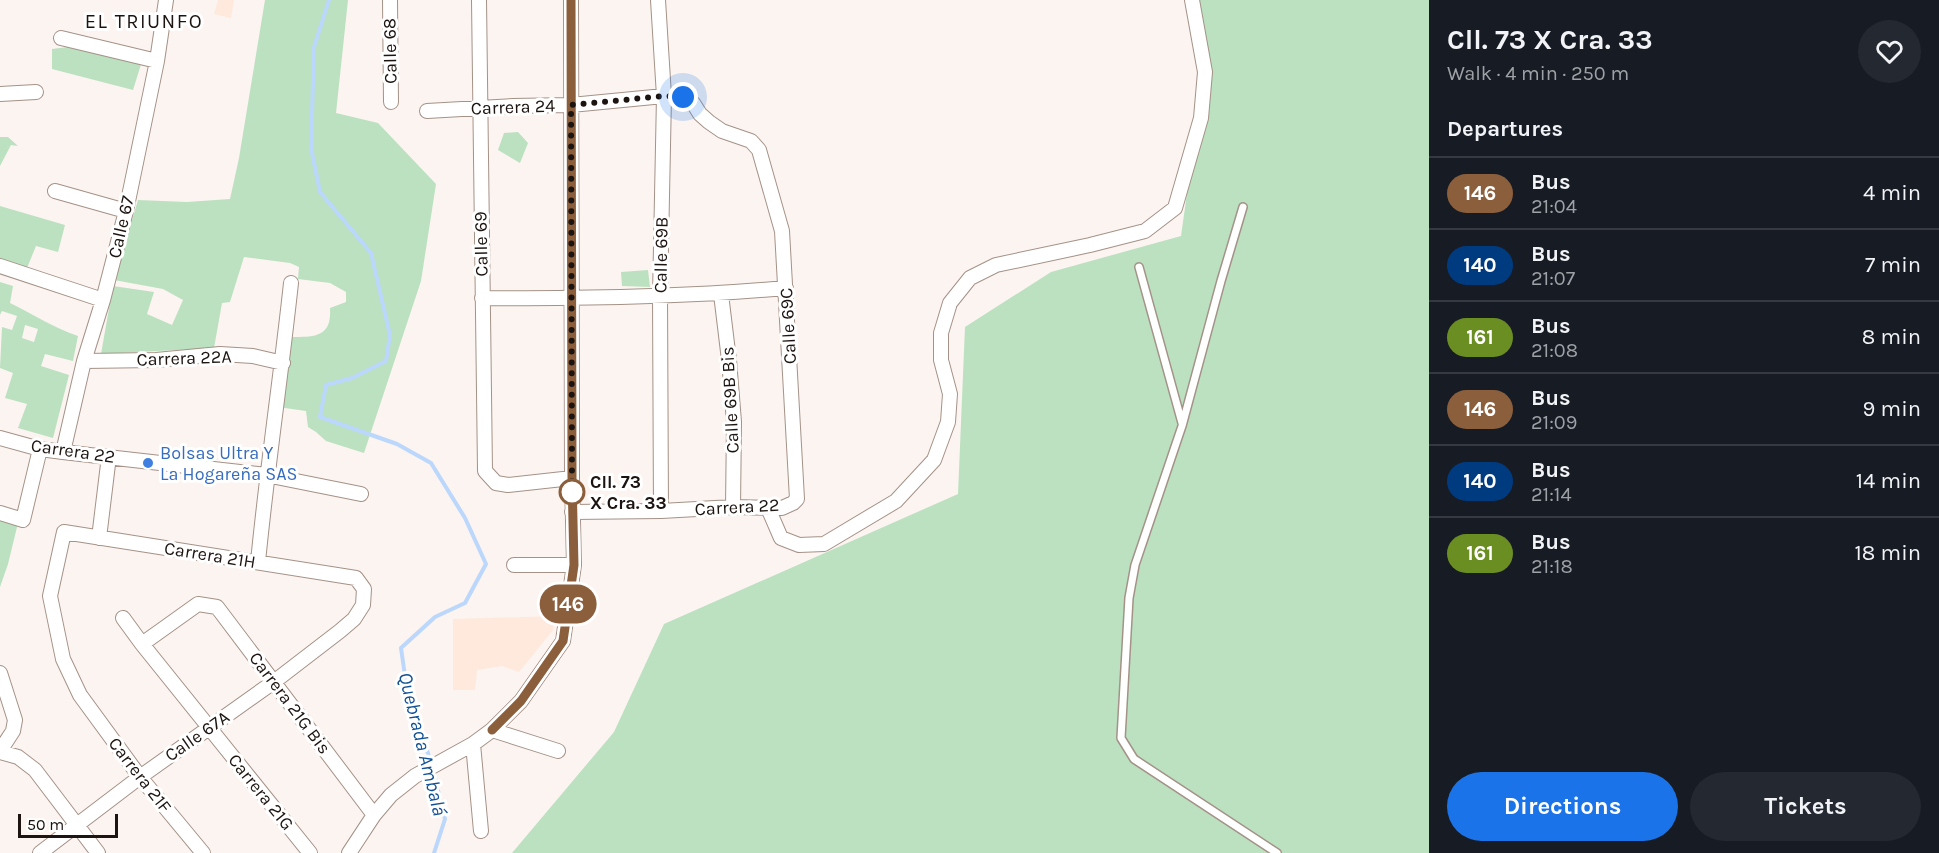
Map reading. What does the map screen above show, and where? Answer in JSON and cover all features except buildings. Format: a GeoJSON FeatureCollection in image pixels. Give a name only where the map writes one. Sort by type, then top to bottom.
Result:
{"type":"FeatureCollection","features":[{"type":"Feature","properties":{"kind":"street","name":"Calle 67"},"geometry":{"type":"LineString","coordinates":[[63,452],[84,361],[103,300],[126,211],[157,61],[166,0]]}},
{"type":"Feature","properties":{"kind":"street","name":"Calle 68"},"geometry":{"type":"LineString","coordinates":[[390,0],[391,102]]}},
{"type":"Feature","properties":{"kind":"street","name":"Calle 69"},"geometry":{"type":"LineString","coordinates":[[479,0],[485,471],[496,483],[508,485],[572,478]]}},
{"type":"Feature","properties":{"kind":"street"},"geometry":{"type":"LineString","coordinates":[[349,853],[374,815],[391,795],[415,776],[473,744],[492,730],[521,701],[563,641],[574,565],[571,0]]}},
{"type":"Feature","properties":{"kind":"street","name":"Calle 69B"},"geometry":{"type":"LineString","coordinates":[[658,0],[664,96],[660,296],[661,511]]}},
{"type":"Feature","properties":{"kind":"street"},"geometry":{"type":"LineString","coordinates":[[768,508],[781,538],[799,545],[824,544],[896,501],[934,460],[945,433],[950,394],[941,360],[940,333],[950,303],[970,278],[996,265],[1145,231],[1175,208],[1201,118],[1204,84],[1192,0]]}},
{"type":"Feature","properties":{"kind":"street"},"geometry":{"type":"LineString","coordinates":[[61,38],[157,61]]}},
{"type":"Feature","properties":{"kind":"street"},"geometry":{"type":"LineString","coordinates":[[0,94],[36,92]]}},
{"type":"Feature","properties":{"kind":"street","name":"Carrera 24"},"geometry":{"type":"LineString","coordinates":[[427,111],[571,105],[664,96],[683,97],[693,103],[709,122],[722,131],[751,141],[759,150]]}},
{"type":"Feature","properties":{"kind":"street","name":"Calle 69C"},"geometry":{"type":"LineString","coordinates":[[759,150],[782,231],[797,499],[793,503]]}},
{"type":"Feature","properties":{"kind":"street"},"geometry":{"type":"LineString","coordinates":[[55,191],[126,211]]}},
{"type":"Feature","properties":{"kind":"street"},"geometry":{"type":"LineString","coordinates":[[0,266],[103,300]]}},
{"type":"Feature","properties":{"kind":"street"},"geometry":{"type":"LineString","coordinates":[[258,562],[266,475],[291,283]]}},
{"type":"Feature","properties":{"kind":"street"},"geometry":{"type":"LineString","coordinates":[[482,298],[571,299],[721,294],[786,288]]}},
{"type":"Feature","properties":{"kind":"street","name":"Calle 69B Bis"},"geometry":{"type":"LineString","coordinates":[[721,294],[734,422],[733,507]]}},
{"type":"Feature","properties":{"kind":"street","name":"Carrera 22A"},"geometry":{"type":"LineString","coordinates":[[84,361],[156,360],[220,354],[253,356],[282,363]]}},
{"type":"Feature","properties":{"kind":"street","name":"Carrera 22"},"geometry":{"type":"LineString","coordinates":[[0,438],[63,452],[266,475],[361,494]]}},
{"type":"Feature","properties":{"kind":"street"},"geometry":{"type":"LineString","coordinates":[[0,513],[24,520],[40,448]]}},
{"type":"Feature","properties":{"kind":"street"},"geometry":{"type":"LineString","coordinates":[[99,538],[109,456]]}},
{"type":"Feature","properties":{"kind":"street","name":"Carrera 22"},"geometry":{"type":"LineString","coordinates":[[572,512],[733,507],[782,508],[793,503]]}},
{"type":"Feature","properties":{"kind":"street","name":"Carrera 21H"},"geometry":{"type":"LineString","coordinates":[[64,532],[356,578],[364,589],[363,605],[354,619]]}},
{"type":"Feature","properties":{"kind":"street","name":"Carrera 21F"},"geometry":{"type":"LineString","coordinates":[[64,532],[50,596],[63,658],[80,695],[140,777],[203,853]]}},
{"type":"Feature","properties":{"kind":"street"},"geometry":{"type":"LineString","coordinates":[[514,565],[574,565]]}},
{"type":"Feature","properties":{"kind":"street","name":"Carrera 21G Bis"},"geometry":{"type":"LineString","coordinates":[[142,644],[198,604],[217,607],[374,815]]}},
{"type":"Feature","properties":{"kind":"street","name":"Carrera 21G"},"geometry":{"type":"LineString","coordinates":[[123,618],[310,853]]}},
{"type":"Feature","properties":{"kind":"street","name":"Calle 67A"},"geometry":{"type":"LineString","coordinates":[[40,853],[140,777],[274,681],[354,619]]}},
{"type":"Feature","properties":{"kind":"street"},"geometry":{"type":"LineString","coordinates":[[0,673],[4,693],[15,720],[13,731],[0,752],[18,757],[34,770],[98,853]]}},
{"type":"Feature","properties":{"kind":"street"},"geometry":{"type":"LineString","coordinates":[[492,730],[558,751]]}},
{"type":"Feature","properties":{"kind":"street"},"geometry":{"type":"LineString","coordinates":[[473,744],[481,831]]}},
{"type":"Feature","properties":{"kind":"lane"},"geometry":{"type":"LineString","coordinates":[[1243,207],[1182,426],[1135,565],[1129,598],[1121,738],[1134,759],[1277,853]]}},
{"type":"Feature","properties":{"kind":"lane"},"geometry":{"type":"LineString","coordinates":[[1139,267],[1182,426]]}},
{"type":"Feature","properties":{"kind":"shaded area"},"geometry":{"type":"Polygon","coordinates":[[[218,0],[234,0],[231,18],[214,14],[218,0]]]}},
{"type":"Feature","properties":{"kind":"shaded area"},"geometry":{"type":"Polygon","coordinates":[[[555,616],[553,630],[519,672],[502,666],[477,670],[475,690],[453,690],[453,619],[555,616]]]}},
{"type":"Feature","properties":{"kind":"green space"},"geometry":{"type":"Polygon","coordinates":[[[265,0],[348,0],[336,113],[378,123],[436,184],[421,281],[364,453],[326,441],[308,427],[306,411],[278,407],[291,337],[320,334],[328,325],[330,308],[346,302],[346,292],[330,283],[298,279],[299,267],[290,263],[244,257],[230,302],[222,303],[214,348],[101,354],[113,286],[154,292],[147,314],[172,325],[183,300],[163,289],[114,280],[138,200],[187,202],[230,199],[265,0]]]}},
{"type":"Feature","properties":{"kind":"green space"},"geometry":{"type":"Polygon","coordinates":[[[1187,0],[1429,0],[1429,853],[512,853],[614,732],[664,624],[958,494],[965,327],[1051,272],[1181,236],[1204,73],[1187,0]]]}},
{"type":"Feature","properties":{"kind":"green space"},"geometry":{"type":"Polygon","coordinates":[[[74,42],[143,58],[133,90],[52,69],[52,49],[68,47],[74,42]]]}},
{"type":"Feature","properties":{"kind":"green space"},"geometry":{"type":"Polygon","coordinates":[[[518,132],[528,143],[520,163],[498,150],[504,133],[518,132]]]}},
{"type":"Feature","properties":{"kind":"green space"},"geometry":{"type":"Polygon","coordinates":[[[0,137],[8,137],[18,146],[11,145],[0,166],[0,137]]]}},
{"type":"Feature","properties":{"kind":"green space"},"geometry":{"type":"Polygon","coordinates":[[[0,206],[65,225],[58,252],[36,246],[27,268],[0,260],[0,206]]]}},
{"type":"Feature","properties":{"kind":"green space"},"geometry":{"type":"Polygon","coordinates":[[[648,270],[650,287],[622,286],[621,272],[648,270]]]}},
{"type":"Feature","properties":{"kind":"green space"},"geometry":{"type":"Polygon","coordinates":[[[0,282],[13,286],[10,303],[78,336],[73,361],[45,354],[41,366],[69,375],[53,438],[18,428],[27,404],[5,398],[13,373],[0,368],[2,327],[12,330],[17,316],[2,311],[0,315],[0,282]],[[25,325],[22,338],[34,342],[38,329],[25,325]]]}},
{"type":"Feature","properties":{"kind":"green space"},"geometry":{"type":"Polygon","coordinates":[[[0,517],[18,523],[0,587],[0,517]]]}},
{"type":"Feature","properties":{"kind":"waterway","name":"Quebrada Ambalá"},"geometry":{"type":"LineString","coordinates":[[329,0],[314,47],[311,148],[320,192],[371,253],[390,335],[386,361],[352,378],[326,385],[320,417],[397,444],[431,463],[465,518],[486,564],[465,603],[435,617],[401,648],[410,711],[431,763]]}},
{"type":"Feature","properties":{"kind":"waterway","name":"Quebrada Ambalá"},"geometry":{"type":"LineString","coordinates":[[433,770],[445,819],[434,853]]}},
{"type":"Feature","properties":{"kind":"bus line","name":"146"},"geometry":{"type":"LineString","coordinates":[[492,730],[521,701],[563,641],[574,565],[571,0]]}},
{"type":"Feature","properties":{"kind":"place","name":"Bolsas Ultra Y La Hogareña SAS"},"geometry":{"type":"Point","coordinates":[148,463]}},
{"type":"Feature","properties":{"kind":"place","name":"Cll. 73 X Cra. 33"},"geometry":{"type":"Point","coordinates":[572,492]}},
{"type":"Feature","properties":{"kind":"district","name":"EL TRIUNFO"},"geometry":{"type":"Point","coordinates":[144,21]}},
{"type":"Feature","properties":{"kind":"route"},"geometry":{"type":"LineString","coordinates":[[572,492],[571,105],[664,96],[683,97]]}}]}
